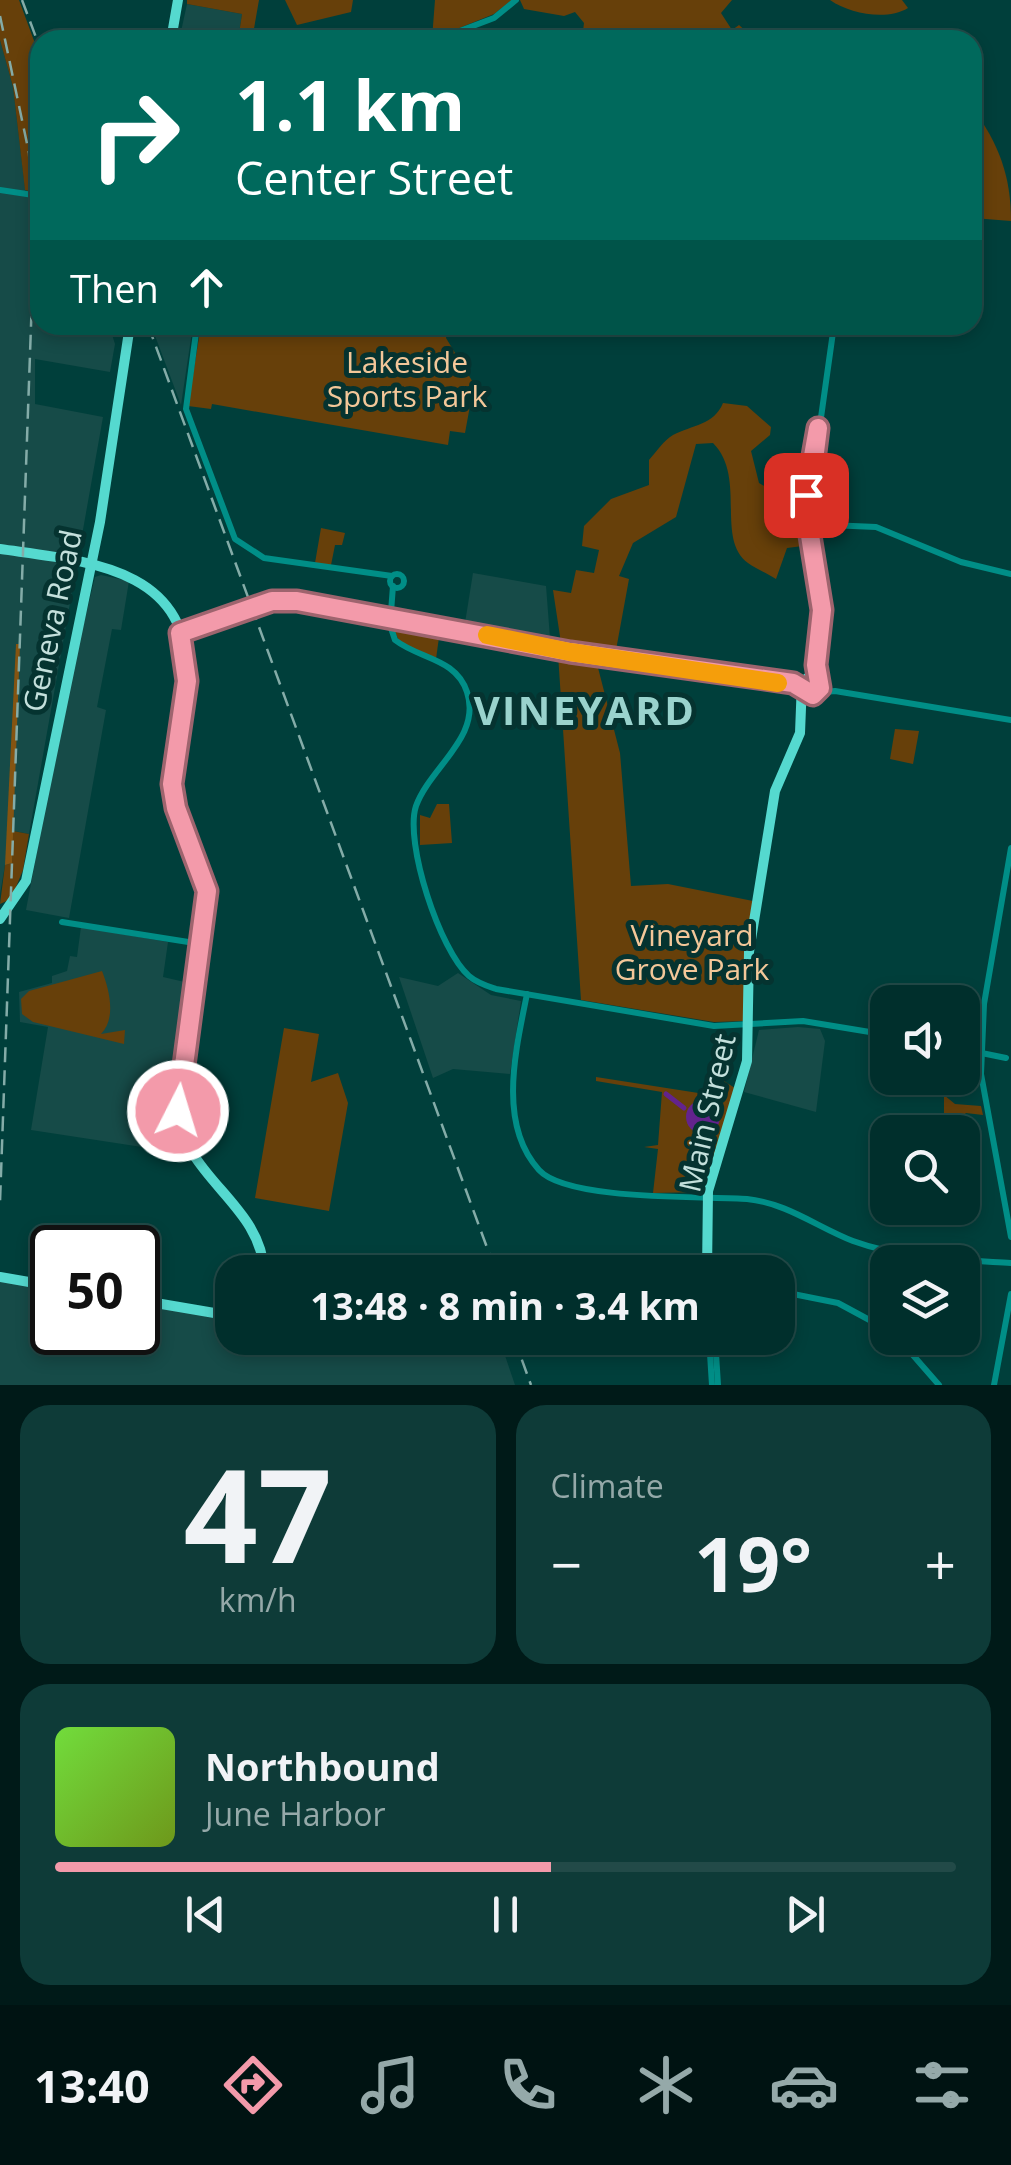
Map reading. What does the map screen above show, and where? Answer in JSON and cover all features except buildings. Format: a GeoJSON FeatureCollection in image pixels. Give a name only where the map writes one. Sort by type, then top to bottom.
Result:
{"type":"FeatureCollection","features":[{"type":"Feature","properties":{"kind":"main road"},"geometry":{"type":"LineString","coordinates":[[173,30],[178,0]]}},
{"type":"Feature","properties":{"kind":"main road","name":"Geneva Road"},"geometry":{"type":"LineString","coordinates":[[0,918],[26,881],[90,566],[129,335]]}},
{"type":"Feature","properties":{"kind":"main road"},"geometry":{"type":"LineString","coordinates":[[0,549],[90,566],[145,582],[164,599],[180,633],[187,681],[172,784],[176,808],[207,891],[178,1111],[190,1151],[251,1223],[262,1255]]}},
{"type":"Feature","properties":{"kind":"main road"},"geometry":{"type":"LineString","coordinates":[[180,633],[281,599],[811,685]]}},
{"type":"Feature","properties":{"kind":"main road"},"geometry":{"type":"LineString","coordinates":[[483,631],[500,638],[602,658],[811,685]]}},
{"type":"Feature","properties":{"kind":"main road"},"geometry":{"type":"LineString","coordinates":[[500,638],[519,638]]}},
{"type":"Feature","properties":{"kind":"main road"},"geometry":{"type":"LineString","coordinates":[[751,1024],[749,952],[775,791],[797,749],[811,685]]}},
{"type":"Feature","properties":{"kind":"main road","name":"Main Street"},"geometry":{"type":"LineString","coordinates":[[710,1255],[714,1168],[742,1081],[751,1024]]}},
{"type":"Feature","properties":{"kind":"main road","name":"Main Street"},"geometry":{"type":"LineString","coordinates":[[710,1197],[744,1092],[751,1024]]}},
{"type":"Feature","properties":{"kind":"main road"},"geometry":{"type":"LineString","coordinates":[[0,1277],[30,1282]]}},
{"type":"Feature","properties":{"kind":"main road"},"geometry":{"type":"LineString","coordinates":[[160,1304],[215,1313]]}},
{"type":"Feature","properties":{"kind":"street"},"geometry":{"type":"LineString","coordinates":[[462,30],[494,18],[516,0]]}},
{"type":"Feature","properties":{"kind":"street"},"geometry":{"type":"LineString","coordinates":[[0,190],[30,194]]}},
{"type":"Feature","properties":{"kind":"street"},"geometry":{"type":"LineString","coordinates":[[196,335],[186,409],[235,540],[264,558],[394,583],[388,618],[400,644],[448,666],[466,688],[470,702],[466,728],[421,794],[413,834],[424,879],[460,965],[483,984],[714,1026],[803,1022],[870,1032]]}},
{"type":"Feature","properties":{"kind":"street"},"geometry":{"type":"LineString","coordinates":[[832,335],[806,524],[822,610],[811,685],[1011,719]]}},
{"type":"Feature","properties":{"kind":"street"},"geometry":{"type":"LineString","coordinates":[[806,524],[860,524],[890,530],[961,562],[1011,574]]}},
{"type":"Feature","properties":{"kind":"street"},"geometry":{"type":"LineString","coordinates":[[1011,848],[984,1004],[981,1074],[1011,1237]]}},
{"type":"Feature","properties":{"kind":"street"},"geometry":{"type":"LineString","coordinates":[[62,922],[202,944]]}},
{"type":"Feature","properties":{"kind":"street"},"geometry":{"type":"LineString","coordinates":[[527,994],[512,1095],[528,1157],[542,1174],[556,1182],[638,1196],[710,1197],[772,1204],[873,1247],[1011,1263]]}},
{"type":"Feature","properties":{"kind":"street"},"geometry":{"type":"LineString","coordinates":[[980,1052],[1006,1058]]}},
{"type":"Feature","properties":{"kind":"street"},"geometry":{"type":"LineString","coordinates":[[795,1294],[838,1303],[870,1320]]}},
{"type":"Feature","properties":{"kind":"street"},"geometry":{"type":"LineString","coordinates":[[994,1385],[1011,1294]]}},
{"type":"Feature","properties":{"kind":"street"},"geometry":{"type":"LineString","coordinates":[[713,1355],[715,1385]]}},
{"type":"Feature","properties":{"kind":"street"},"geometry":{"type":"LineString","coordinates":[[913,1355],[939,1385]]}},
{"type":"Feature","properties":{"kind":"shaded area"},"geometry":{"type":"Polygon","coordinates":[[[187,4],[242,14],[240,30],[181,30],[187,4]]]}},
{"type":"Feature","properties":{"kind":"shaded area"},"geometry":{"type":"Polygon","coordinates":[[[0,40],[13,87],[26,196],[30,197],[30,335],[112,335],[115,344],[110,372],[35,359],[35,404],[103,417],[29,834],[14,831],[12,864],[5,865],[0,894],[0,40]]]}},
{"type":"Feature","properties":{"kind":"shaded area"},"geometry":{"type":"Polygon","coordinates":[[[155,335],[192,335],[181,405],[155,335]]]}},
{"type":"Feature","properties":{"kind":"shaded area"},"geometry":{"type":"Polygon","coordinates":[[[473,573],[546,586],[550,638],[465,623],[473,573]]]}},
{"type":"Feature","properties":{"kind":"shaded area"},"geometry":{"type":"Polygon","coordinates":[[[95,577],[129,581],[121,630],[112,629],[97,707],[106,710],[69,918],[26,910],[65,702],[95,577]]]}},
{"type":"Feature","properties":{"kind":"shaded area"},"geometry":{"type":"Polygon","coordinates":[[[16,644],[20,644],[12,863],[5,865],[16,644]]]}},
{"type":"Feature","properties":{"kind":"shaded area"},"geometry":{"type":"Polygon","coordinates":[[[81,927],[168,942],[163,977],[189,983],[173,1089],[182,1143],[168,1151],[31,1130],[48,1027],[20,1022],[19,992],[52,983],[52,976],[67,971],[70,956],[77,957],[81,927]]]}},
{"type":"Feature","properties":{"kind":"shaded area"},"geometry":{"type":"Polygon","coordinates":[[[458,973],[491,995],[521,1001],[510,1074],[453,1069],[433,1078],[399,977],[438,986],[458,973]]]}},
{"type":"Feature","properties":{"kind":"shaded area"},"geometry":{"type":"Polygon","coordinates":[[[820,1029],[825,1041],[816,1112],[744,1092],[759,1030],[820,1029]]]}},
{"type":"Feature","properties":{"kind":"shaded area"},"geometry":{"type":"Polygon","coordinates":[[[703,1100],[715,1105],[720,1117],[715,1129],[703,1134],[691,1129],[686,1117],[691,1105],[703,1100]]]}},
{"type":"Feature","properties":{"kind":"shaded area"},"geometry":{"type":"Polygon","coordinates":[[[0,1277],[30,1283],[30,1355],[160,1355],[160,1306],[215,1316],[215,1355],[505,1355],[515,1385],[0,1385],[0,1277]]]}},
{"type":"Feature","properties":{"kind":"green space"},"geometry":{"type":"Polygon","coordinates":[[[0,0],[19,0],[30,30],[30,191],[25,190],[13,87],[0,40],[0,0]]]}},
{"type":"Feature","properties":{"kind":"green space"},"geometry":{"type":"Polygon","coordinates":[[[187,0],[259,0],[254,30],[240,30],[242,14],[187,4],[187,0]]]}},
{"type":"Feature","properties":{"kind":"green space"},"geometry":{"type":"Polygon","coordinates":[[[285,0],[353,0],[351,12],[297,25],[285,0]]]}},
{"type":"Feature","properties":{"kind":"green space"},"geometry":{"type":"Polygon","coordinates":[[[435,0],[512,0],[494,14],[454,30],[433,30],[435,0]]]}},
{"type":"Feature","properties":{"kind":"green space"},"geometry":{"type":"Polygon","coordinates":[[[520,0],[732,0],[721,13],[732,30],[583,30],[584,23],[575,12],[564,16],[524,9],[520,0]]]}},
{"type":"Feature","properties":{"kind":"green space"},"geometry":{"type":"Polygon","coordinates":[[[830,0],[902,0],[908,8],[890,14],[869,14],[830,0]]]}},
{"type":"Feature","properties":{"kind":"green space"},"geometry":{"type":"Polygon","coordinates":[[[982,123],[1002,161],[1011,221],[982,219],[982,123]]]}},
{"type":"Feature","properties":{"kind":"green space","name":"Lakeside Sports Park"},"geometry":{"type":"Polygon","coordinates":[[[199,335],[446,335],[474,384],[465,433],[450,431],[448,445],[212,404],[211,409],[188,406],[199,335]]]}},
{"type":"Feature","properties":{"kind":"green space"},"geometry":{"type":"Polygon","coordinates":[[[723,403],[747,406],[771,427],[770,435],[751,451],[759,483],[781,491],[804,484],[803,546],[787,548],[776,579],[748,563],[733,539],[728,473],[723,457],[713,443],[696,444],[676,517],[633,543],[619,576],[629,579],[616,650],[561,643],[553,590],[571,593],[576,570],[594,573],[599,550],[582,546],[584,526],[611,499],[649,485],[649,460],[663,443],[714,416],[723,403]]]}},
{"type":"Feature","properties":{"kind":"green space"},"geometry":{"type":"Polygon","coordinates":[[[321,528],[345,533],[342,545],[335,545],[331,565],[315,563],[321,528]]]}},
{"type":"Feature","properties":{"kind":"green space"},"geometry":{"type":"Polygon","coordinates":[[[395,623],[440,630],[436,659],[401,645],[393,628],[395,623]]]}},
{"type":"Feature","properties":{"kind":"green space","name":"Vineyard Grove Park"},"geometry":{"type":"Polygon","coordinates":[[[558,654],[596,660],[620,753],[631,886],[668,884],[753,901],[745,1021],[714,1022],[581,1000],[558,654]]]}},
{"type":"Feature","properties":{"kind":"green space"},"geometry":{"type":"Polygon","coordinates":[[[895,729],[919,731],[913,764],[890,759],[895,729]]]}},
{"type":"Feature","properties":{"kind":"green space"},"geometry":{"type":"Polygon","coordinates":[[[437,804],[449,804],[452,843],[420,845],[420,815],[430,818],[437,804]]]}},
{"type":"Feature","properties":{"kind":"green space"},"geometry":{"type":"Polygon","coordinates":[[[13,831],[29,834],[23,870],[11,899],[0,904],[5,865],[12,863],[13,831]]]}},
{"type":"Feature","properties":{"kind":"green space"},"geometry":{"type":"Polygon","coordinates":[[[102,971],[110,1013],[101,1034],[125,1030],[124,1044],[33,1022],[22,1014],[21,999],[29,991],[102,971]]]}},
{"type":"Feature","properties":{"kind":"green space"},"geometry":{"type":"Polygon","coordinates":[[[284,1028],[319,1034],[311,1082],[338,1073],[348,1103],[329,1211],[255,1198],[284,1028]]]}},
{"type":"Feature","properties":{"kind":"green space"},"geometry":{"type":"Polygon","coordinates":[[[596,1077],[724,1097],[724,1081],[738,1090],[704,1192],[653,1193],[658,1149],[644,1147],[658,1145],[662,1092],[596,1081],[596,1077]]]}},
{"type":"Feature","properties":{"kind":"green space"},"geometry":{"type":"Polygon","coordinates":[[[944,1095],[955,1104],[981,1106],[983,1115],[966,1113],[944,1115],[944,1095]]]}},
{"type":"Feature","properties":{"kind":"waterway"},"geometry":{"type":"LineString","coordinates":[[666,1094],[684,1108]]}},
{"type":"Feature","properties":{"kind":"railway"},"geometry":{"type":"LineString","coordinates":[[22,0],[33,30]]}},
{"type":"Feature","properties":{"kind":"railway"},"geometry":{"type":"LineString","coordinates":[[0,16],[30,171]]}},
{"type":"Feature","properties":{"kind":"railway"},"geometry":{"type":"LineString","coordinates":[[0,1202],[31,335]]}},
{"type":"Feature","properties":{"kind":"railway"},"geometry":{"type":"LineString","coordinates":[[152,335],[490,1255]]}},
{"type":"Feature","properties":{"kind":"railway"},"geometry":{"type":"LineString","coordinates":[[520,1355],[531,1385]]}},
{"type":"Feature","properties":{"kind":"slow traffic"},"geometry":{"type":"LineString","coordinates":[[487,635],[602,658],[778,683]]}},
{"type":"Feature","properties":{"kind":"district","name":"VINEYARD"},"geometry":{"type":"Point","coordinates":[585,711]}},
{"type":"Feature","properties":{"kind":"route"},"geometry":{"type":"LineString","coordinates":[[178,1111],[178,1084],[207,891],[176,808],[172,784],[187,681],[180,633],[281,599],[602,658],[793,683],[813,695],[820,688],[816,665],[822,610],[807,517],[818,428],[806,495]]}}]}
